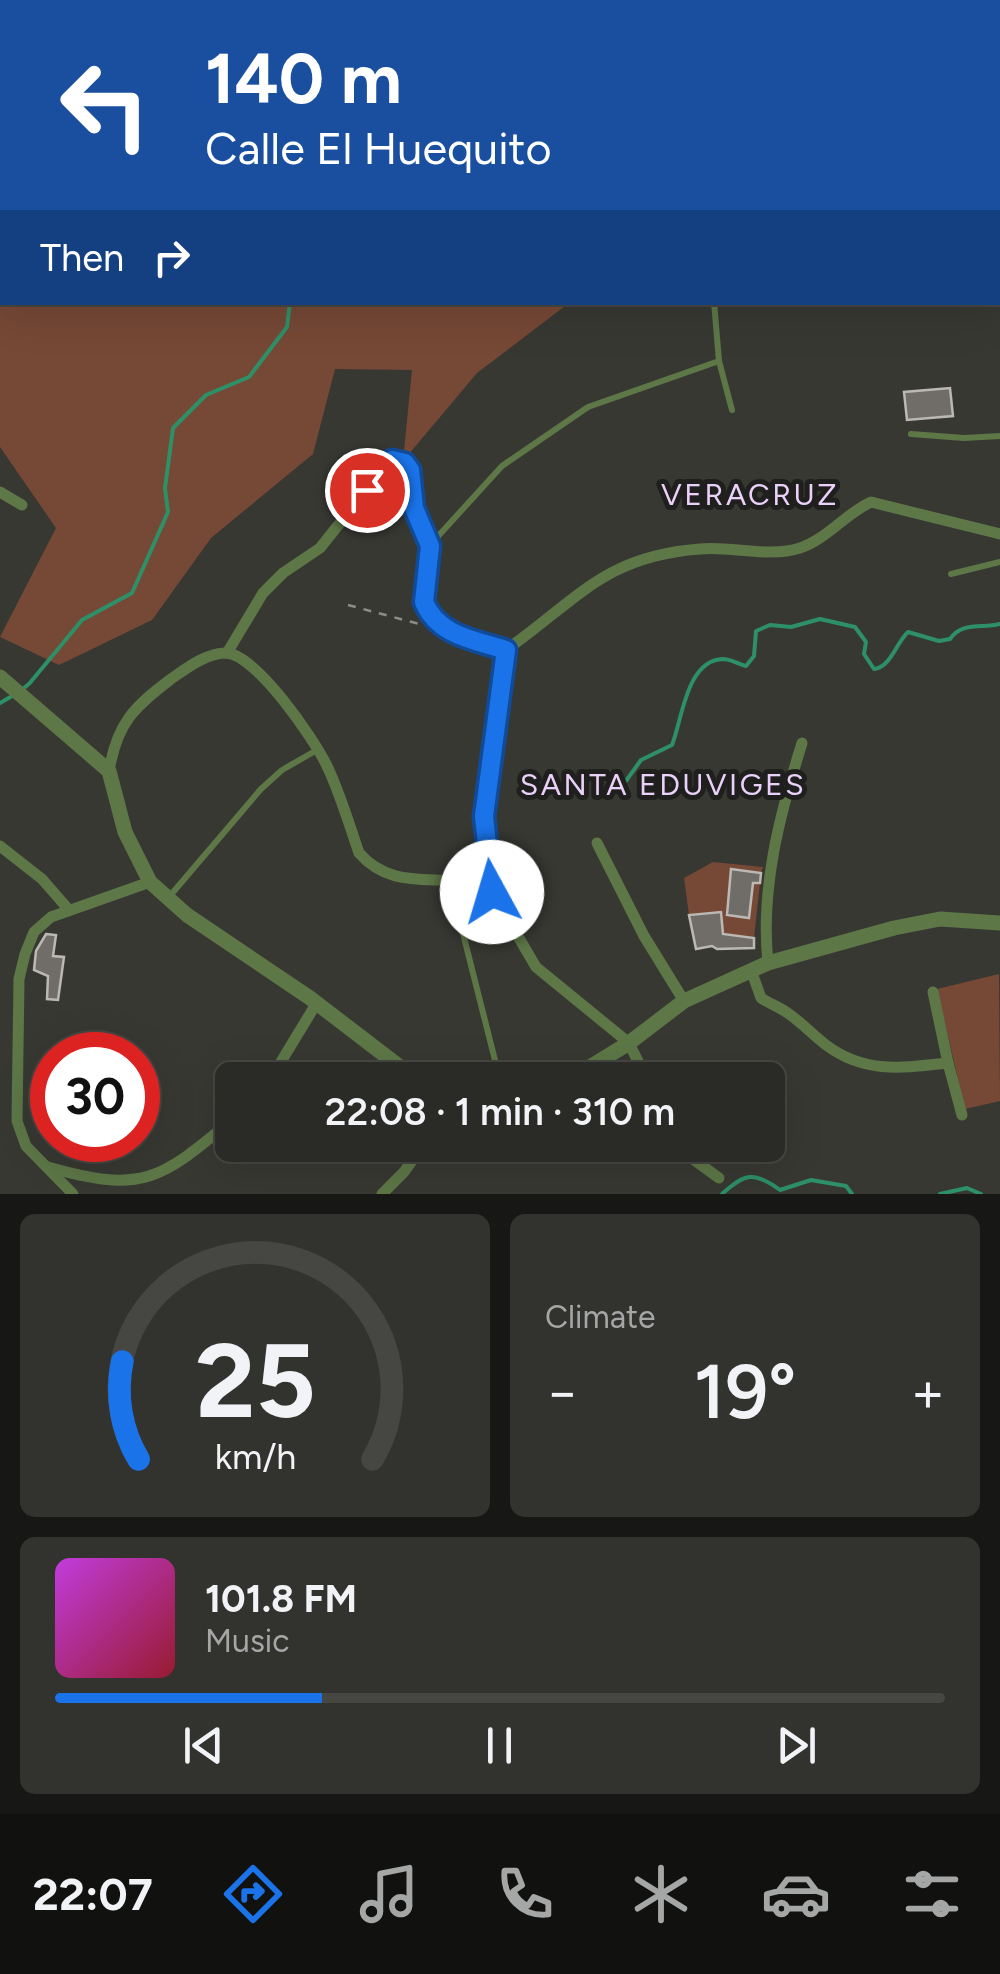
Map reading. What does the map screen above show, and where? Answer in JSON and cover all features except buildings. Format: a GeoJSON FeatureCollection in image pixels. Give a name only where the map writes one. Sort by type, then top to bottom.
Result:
{"type":"FeatureCollection","features":[{"type":"Feature","properties":{"kind":"street"},"geometry":{"type":"LineString","coordinates":[[227,653],[264,593],[283,573],[320,548],[392,460],[405,463],[410,470],[414,508],[430,546],[424,602],[435,621],[449,632],[506,650]]}},
{"type":"Feature","properties":{"kind":"street"},"geometry":{"type":"LineString","coordinates":[[0,492],[22,505]]}},
{"type":"Feature","properties":{"kind":"street"},"geometry":{"type":"LineString","coordinates":[[638,1062],[628,1043],[536,967],[492,892],[484,816],[506,650],[608,572],[672,551],[796,549],[817,540],[871,502],[1000,534]]}},
{"type":"Feature","properties":{"kind":"street"},"geometry":{"type":"LineString","coordinates":[[393,1062],[187,915],[150,882],[125,832],[109,771],[113,747],[126,717],[195,662],[227,653],[251,662],[317,750],[331,775],[359,853],[369,864],[400,878],[468,882],[492,892]]}},
{"type":"Feature","properties":{"kind":"street"},"geometry":{"type":"LineString","coordinates":[[0,677],[109,771]]}},
{"type":"Feature","properties":{"kind":"street"},"geometry":{"type":"LineString","coordinates":[[768,963],[765,924],[778,824],[802,743]]}},
{"type":"Feature","properties":{"kind":"street"},"geometry":{"type":"LineString","coordinates":[[597,843],[644,936],[684,1001]]}},
{"type":"Feature","properties":{"kind":"street"},"geometry":{"type":"LineString","coordinates":[[0,846],[42,879],[70,910]]}},
{"type":"Feature","properties":{"kind":"street"},"geometry":{"type":"LineString","coordinates":[[74,1194],[26,1146],[16,1121],[19,979],[34,932],[52,916],[150,882]]}},
{"type":"Feature","properties":{"kind":"street"},"geometry":{"type":"LineString","coordinates":[[598,1062],[684,1001],[768,963],[940,919],[1000,923]]}},
{"type":"Feature","properties":{"kind":"street"},"geometry":{"type":"LineString","coordinates":[[751,970],[761,998],[786,1011],[827,1046],[858,1064],[896,1069],[948,1063]]}},
{"type":"Feature","properties":{"kind":"street"},"geometry":{"type":"LineString","coordinates":[[933,992],[962,1115]]}},
{"type":"Feature","properties":{"kind":"street"},"geometry":{"type":"LineString","coordinates":[[281,1062],[316,1004]]}},
{"type":"Feature","properties":{"kind":"street"},"geometry":{"type":"LineString","coordinates":[[44,1166],[83,1178],[140,1181],[162,1174],[215,1133]]}},
{"type":"Feature","properties":{"kind":"street"},"geometry":{"type":"LineString","coordinates":[[382,1194],[411,1162]]}},
{"type":"Feature","properties":{"kind":"street"},"geometry":{"type":"LineString","coordinates":[[697,1162],[719,1178]]}},
{"type":"Feature","properties":{"kind":"lane"},"geometry":{"type":"LineString","coordinates":[[714,305],[719,361],[732,410]]}},
{"type":"Feature","properties":{"kind":"lane"},"geometry":{"type":"LineString","coordinates":[[430,546],[502,466],[588,407],[719,361]]}},
{"type":"Feature","properties":{"kind":"lane"},"geometry":{"type":"LineString","coordinates":[[910,434],[1000,436]]}},
{"type":"Feature","properties":{"kind":"lane"},"geometry":{"type":"LineString","coordinates":[[951,574],[1000,562]]}},
{"type":"Feature","properties":{"kind":"lane"},"geometry":{"type":"LineString","coordinates":[[168,898],[261,789],[282,770],[317,750]]}},
{"type":"Feature","properties":{"kind":"lane"},"geometry":{"type":"LineString","coordinates":[[450,882],[495,1062]]}},
{"type":"Feature","properties":{"kind":"path"},"geometry":{"type":"LineString","coordinates":[[348,605],[449,632]]}},
{"type":"Feature","properties":{"kind":"shaded area"},"geometry":{"type":"Polygon","coordinates":[[[0,305],[566,305],[477,373],[403,461],[412,370],[335,369],[313,454],[211,538],[152,620],[59,665],[0,637],[56,528],[0,447],[0,305]]]}},
{"type":"Feature","properties":{"kind":"shaded area"},"geometry":{"type":"Polygon","coordinates":[[[713,862],[763,867],[761,873],[731,870],[727,915],[749,917],[753,883],[760,883],[754,938],[723,934],[720,912],[689,915],[684,878],[713,862]]]}},
{"type":"Feature","properties":{"kind":"shaded area"},"geometry":{"type":"Polygon","coordinates":[[[999,974],[1000,1101],[965,1109],[937,989],[999,974]]]}},
{"type":"Feature","properties":{"kind":"waterway"},"geometry":{"type":"LineString","coordinates":[[20,691],[82,620],[132,593],[168,512],[165,488],[173,428],[206,395],[249,377],[287,327],[290,305]]}},
{"type":"Feature","properties":{"kind":"waterway"},"geometry":{"type":"LineString","coordinates":[[623,785],[641,760],[672,745],[687,693],[701,669],[723,659],[746,666],[754,656],[756,631],[770,625],[791,627],[820,619],[855,627],[866,642],[864,654],[874,669],[889,659],[908,632],[939,641],[967,628],[1000,624]]}},
{"type":"Feature","properties":{"kind":"waterway"},"geometry":{"type":"LineString","coordinates":[[0,703],[12,696]]}},
{"type":"Feature","properties":{"kind":"waterway"},"geometry":{"type":"LineString","coordinates":[[722,1194],[750,1177],[780,1190],[811,1180],[846,1186],[852,1194]]}},
{"type":"Feature","properties":{"kind":"waterway"},"geometry":{"type":"LineString","coordinates":[[940,1194],[967,1188],[981,1194]]}},
{"type":"Feature","properties":{"kind":"district","name":"VERACRUZ"},"geometry":{"type":"Point","coordinates":[750,494]}},
{"type":"Feature","properties":{"kind":"district","name":"SANTA EDUVIGES"},"geometry":{"type":"Point","coordinates":[663,784]}},
{"type":"Feature","properties":{"kind":"route"},"geometry":{"type":"LineString","coordinates":[[367,490],[392,460],[405,463],[410,470],[414,508],[430,546],[424,602],[428,610],[449,632],[506,650],[484,816],[492,892]]}}]}
